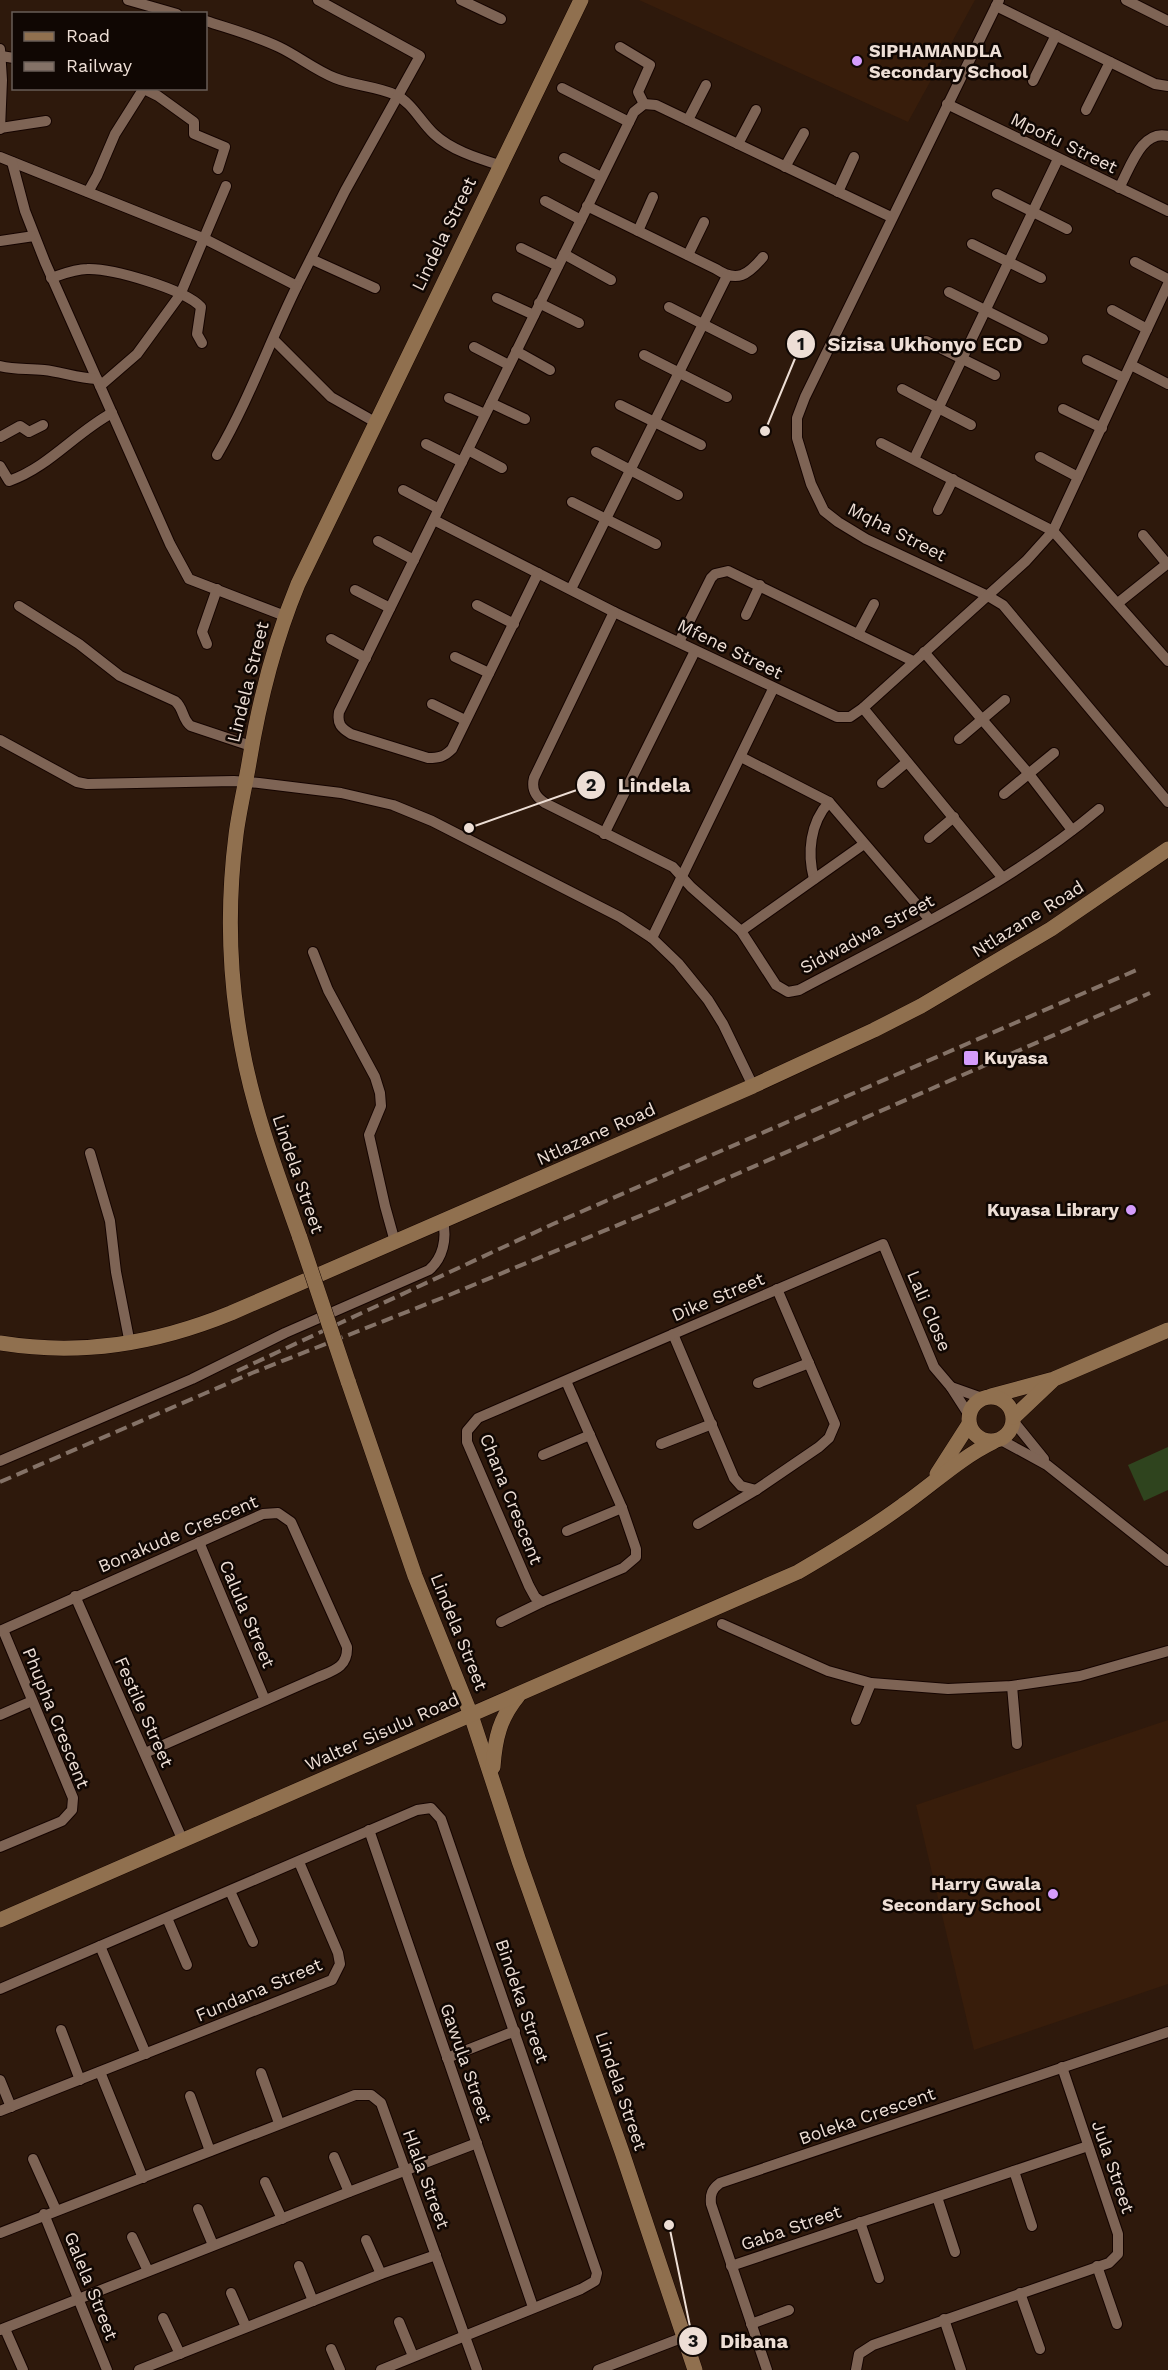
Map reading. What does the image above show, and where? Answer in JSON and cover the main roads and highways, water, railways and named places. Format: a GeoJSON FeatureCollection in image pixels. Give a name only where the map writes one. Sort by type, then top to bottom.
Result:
{"type":"FeatureCollection","features":[{"type":"Feature","properties":{"kind":"railway"},"geometry":{"type":"LineString","coordinates":[[237,1371],[553,1224],[1139,969]]}},
{"type":"Feature","properties":{"kind":"railway"},"geometry":{"type":"LineString","coordinates":[[0,1482],[252,1373],[442,1298],[659,1208],[1150,993]]}},
{"type":"Feature","properties":{"kind":"place","name":"SIPHAMANDLA Secondary School"},"geometry":{"type":"Point","coordinates":[857,61]}},
{"type":"Feature","properties":{"kind":"place","name":"Sizisa Ukhonyo ECD"},"geometry":{"type":"Point","coordinates":[765,431]}},
{"type":"Feature","properties":{"kind":"place","name":"Lindela"},"geometry":{"type":"Point","coordinates":[469,828]}},
{"type":"Feature","properties":{"kind":"place","name":"Kuyasa"},"geometry":{"type":"Point","coordinates":[971,1058]}},
{"type":"Feature","properties":{"kind":"place","name":"Kuyasa Library"},"geometry":{"type":"Point","coordinates":[1131,1210]}},
{"type":"Feature","properties":{"kind":"place","name":"Harry Gwala Secondary School"},"geometry":{"type":"Point","coordinates":[1053,1894]}},
{"type":"Feature","properties":{"kind":"place","name":"Dibana"},"geometry":{"type":"Point","coordinates":[669,2225]}}]}
